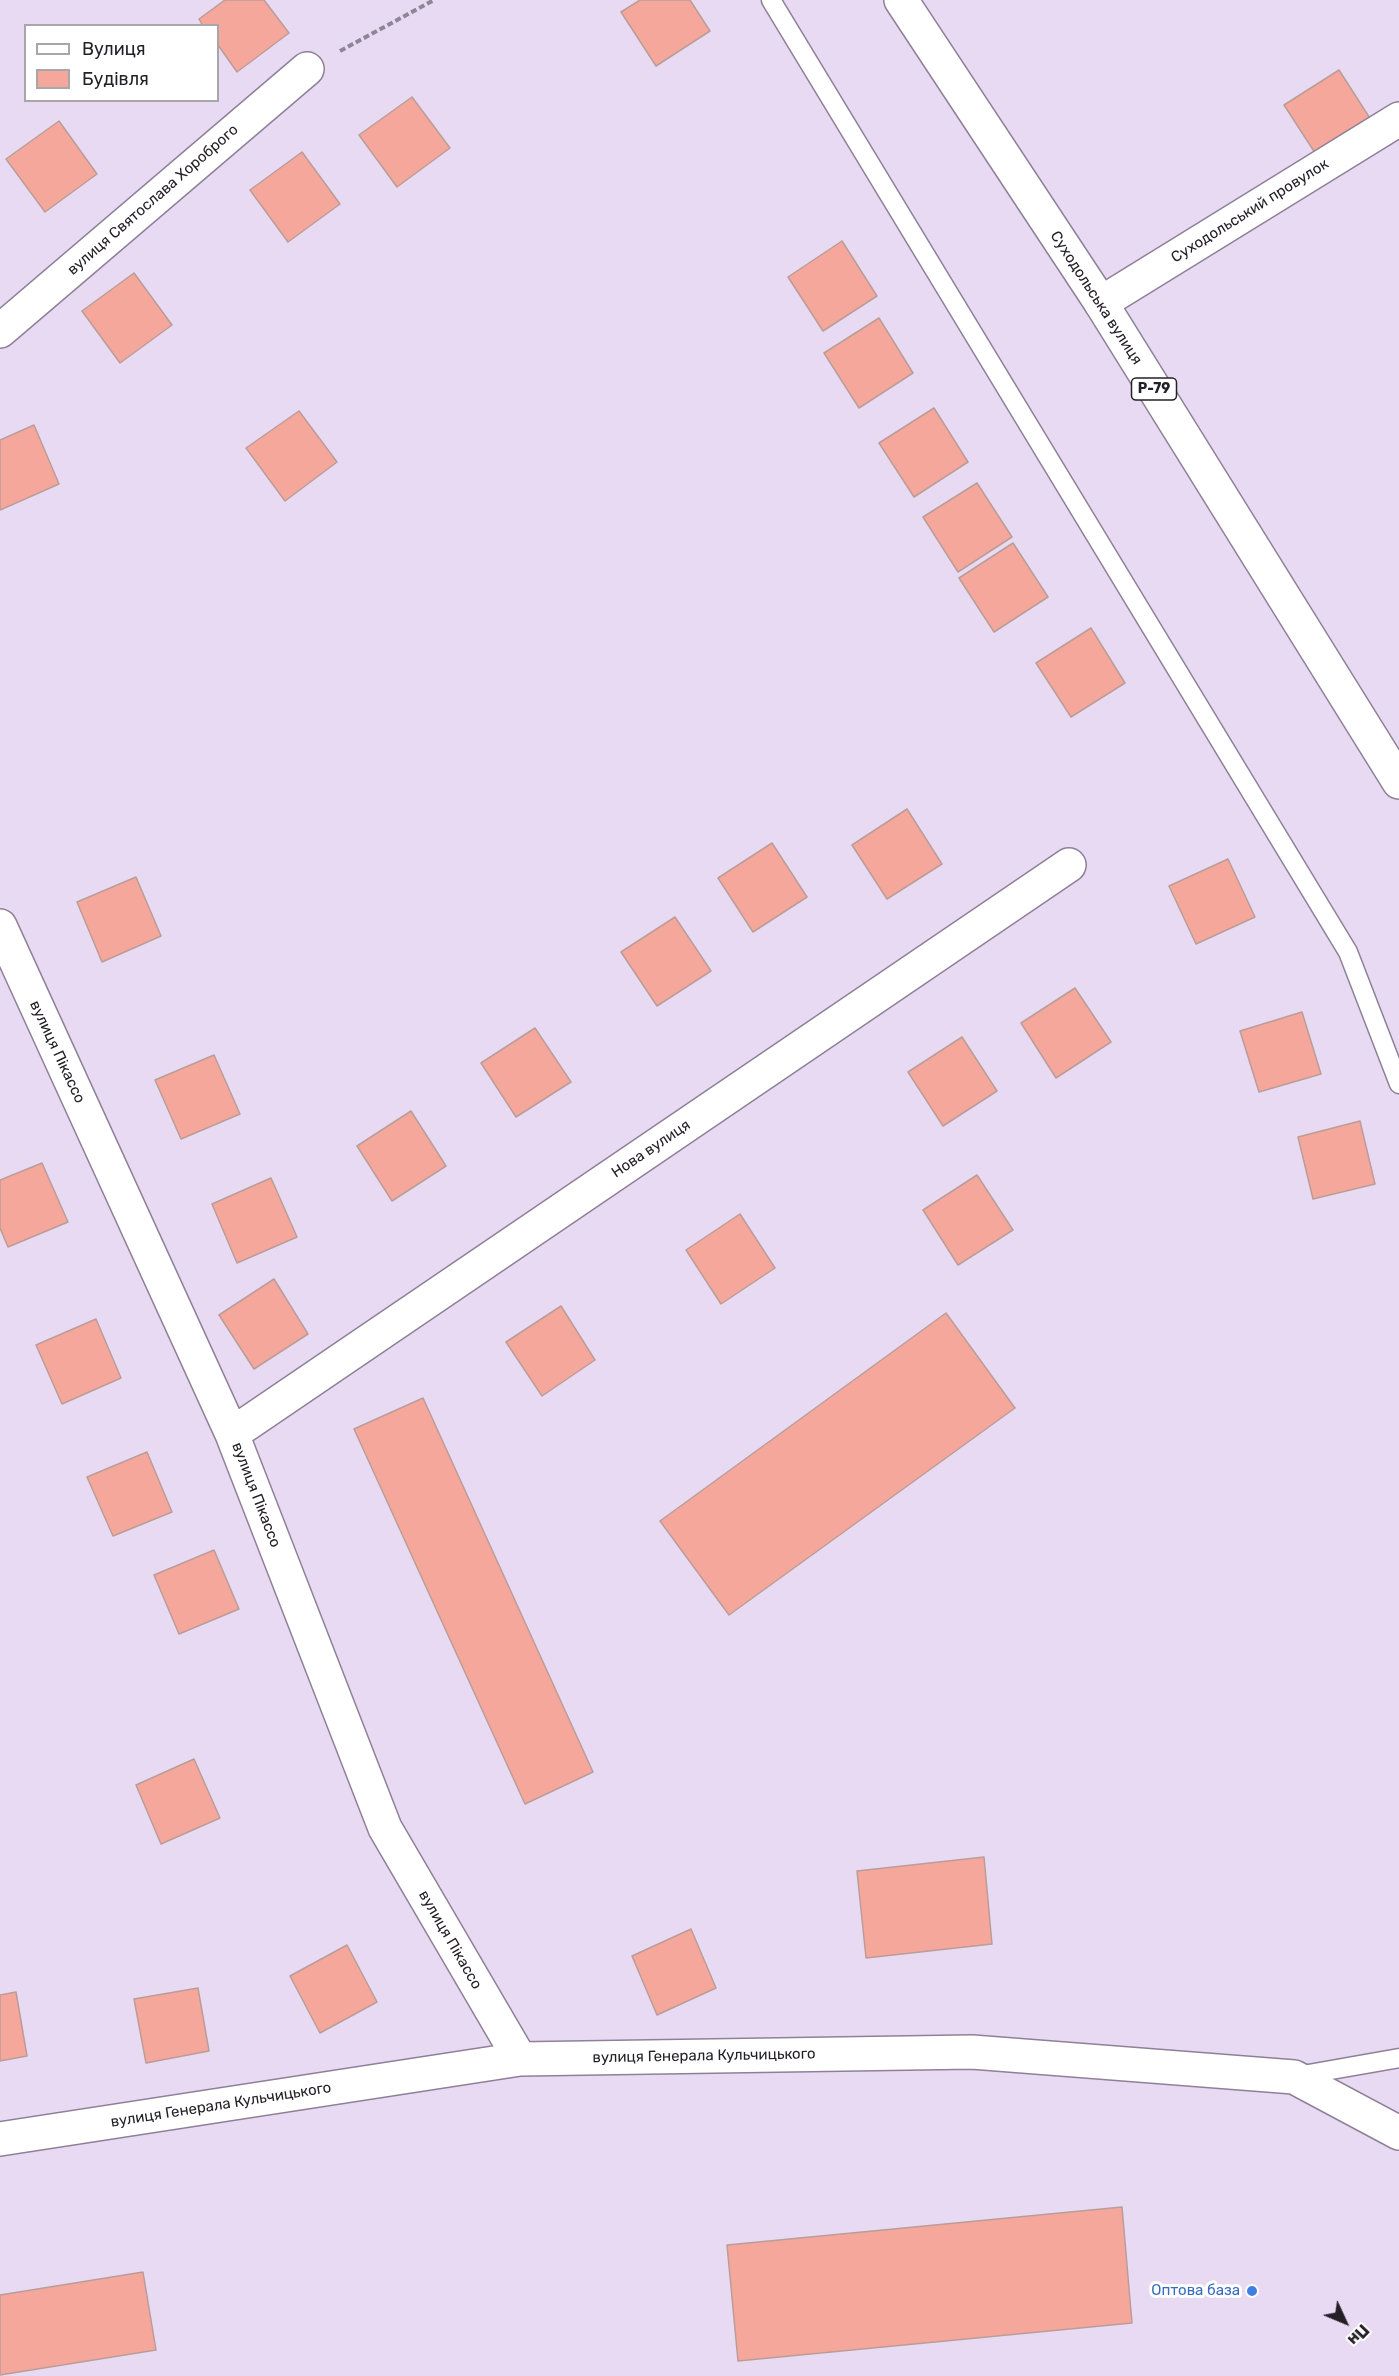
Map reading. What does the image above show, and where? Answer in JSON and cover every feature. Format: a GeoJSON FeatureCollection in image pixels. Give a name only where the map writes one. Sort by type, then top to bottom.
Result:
{"type":"FeatureCollection","features":[{"type":"Feature","properties":{"kind":"street","name":"Суходольська вулиця"},"geometry":{"type":"LineString","coordinates":[[901,0],[1101,303],[1399,782]]}},
{"type":"Feature","properties":{"kind":"street","name":"вулиця Святослава Хороброго"},"geometry":{"type":"LineString","coordinates":[[0,331],[307,69]]}},
{"type":"Feature","properties":{"kind":"street","name":"Суходольський провулок"},"geometry":{"type":"LineString","coordinates":[[1101,303],[1399,119]]}},
{"type":"Feature","properties":{"kind":"street","name":"Нова вулиця"},"geometry":{"type":"LineString","coordinates":[[232,1434],[1069,865]]}},
{"type":"Feature","properties":{"kind":"street","name":"вулиця Пікассо"},"geometry":{"type":"LineString","coordinates":[[0,926],[232,1434],[385,1828],[520,2059]]}},
{"type":"Feature","properties":{"kind":"street","name":"вулиця Генерала Кульчицького"},"geometry":{"type":"LineString","coordinates":[[0,2139],[520,2059],[972,2052],[1294,2077],[1399,2133]]}},
{"type":"Feature","properties":{"kind":"lane"},"geometry":{"type":"LineString","coordinates":[[771,0],[1348,952],[1399,1084]]}},
{"type":"Feature","properties":{"kind":"lane"},"geometry":{"type":"LineString","coordinates":[[1294,2077],[1399,2058]]}},
{"type":"Feature","properties":{"kind":"path"},"geometry":{"type":"LineString","coordinates":[[307,69],[434,0]]}},
{"type":"Feature","properties":{"kind":"building"},"geometry":{"type":"Polygon","coordinates":[[[225,0],[264,0],[289,33],[237,72],[219,46],[219,24],[202,24],[199,19],[225,0]]]}},
{"type":"Feature","properties":{"kind":"building"},"geometry":{"type":"Polygon","coordinates":[[[640,0],[690,0],[710,31],[656,66],[621,12],[640,0]]]}},
{"type":"Feature","properties":{"kind":"building"},"geometry":{"type":"Polygon","coordinates":[[[1339,70],[1373,123],[1319,159],[1284,105],[1339,70]]]}},
{"type":"Feature","properties":{"kind":"building"},"geometry":{"type":"Polygon","coordinates":[[[412,97],[450,148],[397,187],[359,135],[412,97]]]}},
{"type":"Feature","properties":{"kind":"building"},"geometry":{"type":"Polygon","coordinates":[[[59,121],[97,174],[45,212],[6,159],[59,121]]]}},
{"type":"Feature","properties":{"kind":"building"},"geometry":{"type":"Polygon","coordinates":[[[302,152],[340,204],[288,242],[250,190],[302,152]]]}},
{"type":"Feature","properties":{"kind":"building"},"geometry":{"type":"Polygon","coordinates":[[[842,241],[877,296],[823,331],[788,277],[842,241]]]}},
{"type":"Feature","properties":{"kind":"building"},"geometry":{"type":"Polygon","coordinates":[[[134,273],[172,325],[120,363],[82,311],[134,273]]]}},
{"type":"Feature","properties":{"kind":"building"},"geometry":{"type":"Polygon","coordinates":[[[879,318],[913,373],[859,408],[824,353],[879,318]]]}},
{"type":"Feature","properties":{"kind":"building"},"geometry":{"type":"Polygon","coordinates":[[[934,408],[968,462],[914,497],[879,443],[934,408]]]}},
{"type":"Feature","properties":{"kind":"building"},"geometry":{"type":"Polygon","coordinates":[[[299,411],[337,462],[285,501],[246,448],[299,411]]]}},
{"type":"Feature","properties":{"kind":"building"},"geometry":{"type":"Polygon","coordinates":[[[34,425],[59,484],[0,510],[0,440],[34,425]]]}},
{"type":"Feature","properties":{"kind":"building"},"geometry":{"type":"Polygon","coordinates":[[[977,483],[1012,537],[958,572],[923,517],[977,483]]]}},
{"type":"Feature","properties":{"kind":"building"},"geometry":{"type":"Polygon","coordinates":[[[1013,543],[1048,597],[994,632],[959,578],[1013,543]]]}},
{"type":"Feature","properties":{"kind":"building"},"geometry":{"type":"Polygon","coordinates":[[[1091,628],[1125,683],[1071,717],[1036,663],[1091,628]]]}},
{"type":"Feature","properties":{"kind":"building"},"geometry":{"type":"Polygon","coordinates":[[[907,809],[942,864],[887,899],[852,845],[907,809]]]}},
{"type":"Feature","properties":{"kind":"building"},"geometry":{"type":"Polygon","coordinates":[[[772,843],[807,897],[753,932],[718,878],[772,843]]]}},
{"type":"Feature","properties":{"kind":"building"},"geometry":{"type":"Polygon","coordinates":[[[1228,859],[1255,917],[1196,944],[1169,886],[1228,859]]]}},
{"type":"Feature","properties":{"kind":"building"},"geometry":{"type":"Polygon","coordinates":[[[136,877],[161,936],[102,962],[77,902],[136,877]]]}},
{"type":"Feature","properties":{"kind":"building"},"geometry":{"type":"Polygon","coordinates":[[[675,917],[711,971],[657,1006],[621,952],[675,917]]]}},
{"type":"Feature","properties":{"kind":"building"},"geometry":{"type":"Polygon","coordinates":[[[1075,988],[1111,1042],[1056,1078],[1021,1023],[1075,988]]]}},
{"type":"Feature","properties":{"kind":"building"},"geometry":{"type":"Polygon","coordinates":[[[1302,1012],[1321,1074],[1259,1092],[1240,1031],[1302,1012]]]}},
{"type":"Feature","properties":{"kind":"building"},"geometry":{"type":"Polygon","coordinates":[[[535,1028],[571,1082],[516,1117],[481,1063],[535,1028]]]}},
{"type":"Feature","properties":{"kind":"building"},"geometry":{"type":"Polygon","coordinates":[[[962,1037],[997,1091],[943,1126],[908,1072],[962,1037]]]}},
{"type":"Feature","properties":{"kind":"building"},"geometry":{"type":"Polygon","coordinates":[[[214,1055],[240,1114],[181,1139],[155,1080],[214,1055]]]}},
{"type":"Feature","properties":{"kind":"building"},"geometry":{"type":"Polygon","coordinates":[[[411,1111],[446,1166],[392,1201],[357,1146],[411,1111]]]}},
{"type":"Feature","properties":{"kind":"building"},"geometry":{"type":"Polygon","coordinates":[[[1360,1121],[1375,1184],[1313,1199],[1298,1137],[1360,1121]]]}},
{"type":"Feature","properties":{"kind":"building"},"geometry":{"type":"Polygon","coordinates":[[[42,1163],[68,1222],[8,1247],[0,1228],[0,1180],[42,1163]]]}},
{"type":"Feature","properties":{"kind":"building"},"geometry":{"type":"Polygon","coordinates":[[[977,1175],[1013,1230],[958,1265],[923,1210],[977,1175]]]}},
{"type":"Feature","properties":{"kind":"building"},"geometry":{"type":"Polygon","coordinates":[[[271,1178],[297,1237],[237,1263],[212,1204],[271,1178]]]}},
{"type":"Feature","properties":{"kind":"building"},"geometry":{"type":"Polygon","coordinates":[[[740,1214],[775,1268],[721,1304],[686,1250],[740,1214]]]}},
{"type":"Feature","properties":{"kind":"building"},"geometry":{"type":"Polygon","coordinates":[[[274,1279],[308,1334],[254,1369],[219,1315],[274,1279]]]}},
{"type":"Feature","properties":{"kind":"building"},"geometry":{"type":"Polygon","coordinates":[[[561,1306],[595,1360],[542,1396],[506,1342],[561,1306]]]}},
{"type":"Feature","properties":{"kind":"building"},"geometry":{"type":"Polygon","coordinates":[[[946,1313],[1015,1408],[729,1615],[660,1521],[946,1313]]]}},
{"type":"Feature","properties":{"kind":"building"},"geometry":{"type":"Polygon","coordinates":[[[96,1319],[121,1378],[62,1404],[36,1345],[96,1319]]]}},
{"type":"Feature","properties":{"kind":"building"},"geometry":{"type":"Polygon","coordinates":[[[423,1398],[593,1772],[525,1804],[354,1429],[423,1398]]]}},
{"type":"Feature","properties":{"kind":"building"},"geometry":{"type":"Polygon","coordinates":[[[147,1452],[172,1512],[113,1536],[87,1477],[147,1452]]]}},
{"type":"Feature","properties":{"kind":"building"},"geometry":{"type":"Polygon","coordinates":[[[214,1550],[239,1609],[179,1634],[154,1575],[214,1550]]]}},
{"type":"Feature","properties":{"kind":"building"},"geometry":{"type":"Polygon","coordinates":[[[194,1759],[220,1818],[161,1844],[136,1785],[194,1759]]]}},
{"type":"Feature","properties":{"kind":"building"},"geometry":{"type":"Polygon","coordinates":[[[984,1857],[992,1944],[866,1958],[857,1871],[984,1857]]]}},
{"type":"Feature","properties":{"kind":"building"},"geometry":{"type":"Polygon","coordinates":[[[691,1929],[716,1988],[657,2015],[632,1956],[691,1929]]]}},
{"type":"Feature","properties":{"kind":"building"},"geometry":{"type":"Polygon","coordinates":[[[347,1945],[377,2002],[320,2033],[290,1976],[347,1945]]]}},
{"type":"Feature","properties":{"kind":"building"},"geometry":{"type":"Polygon","coordinates":[[[198,1988],[209,2051],[146,2063],[134,1999],[198,1988]]]}},
{"type":"Feature","properties":{"kind":"building"},"geometry":{"type":"Polygon","coordinates":[[[16,1992],[27,2056],[0,2061],[0,1995],[16,1992]]]}},
{"type":"Feature","properties":{"kind":"building"},"geometry":{"type":"Polygon","coordinates":[[[1122,2207],[1132,2323],[738,2361],[727,2245],[1122,2207]]]}},
{"type":"Feature","properties":{"kind":"building"},"geometry":{"type":"Polygon","coordinates":[[[143,2272],[156,2350],[0,2375],[0,2295],[143,2272]]]}},
{"type":"Feature","properties":{"kind":"place","name":"Оптова база"},"geometry":{"type":"Point","coordinates":[1252,2291]}}]}
